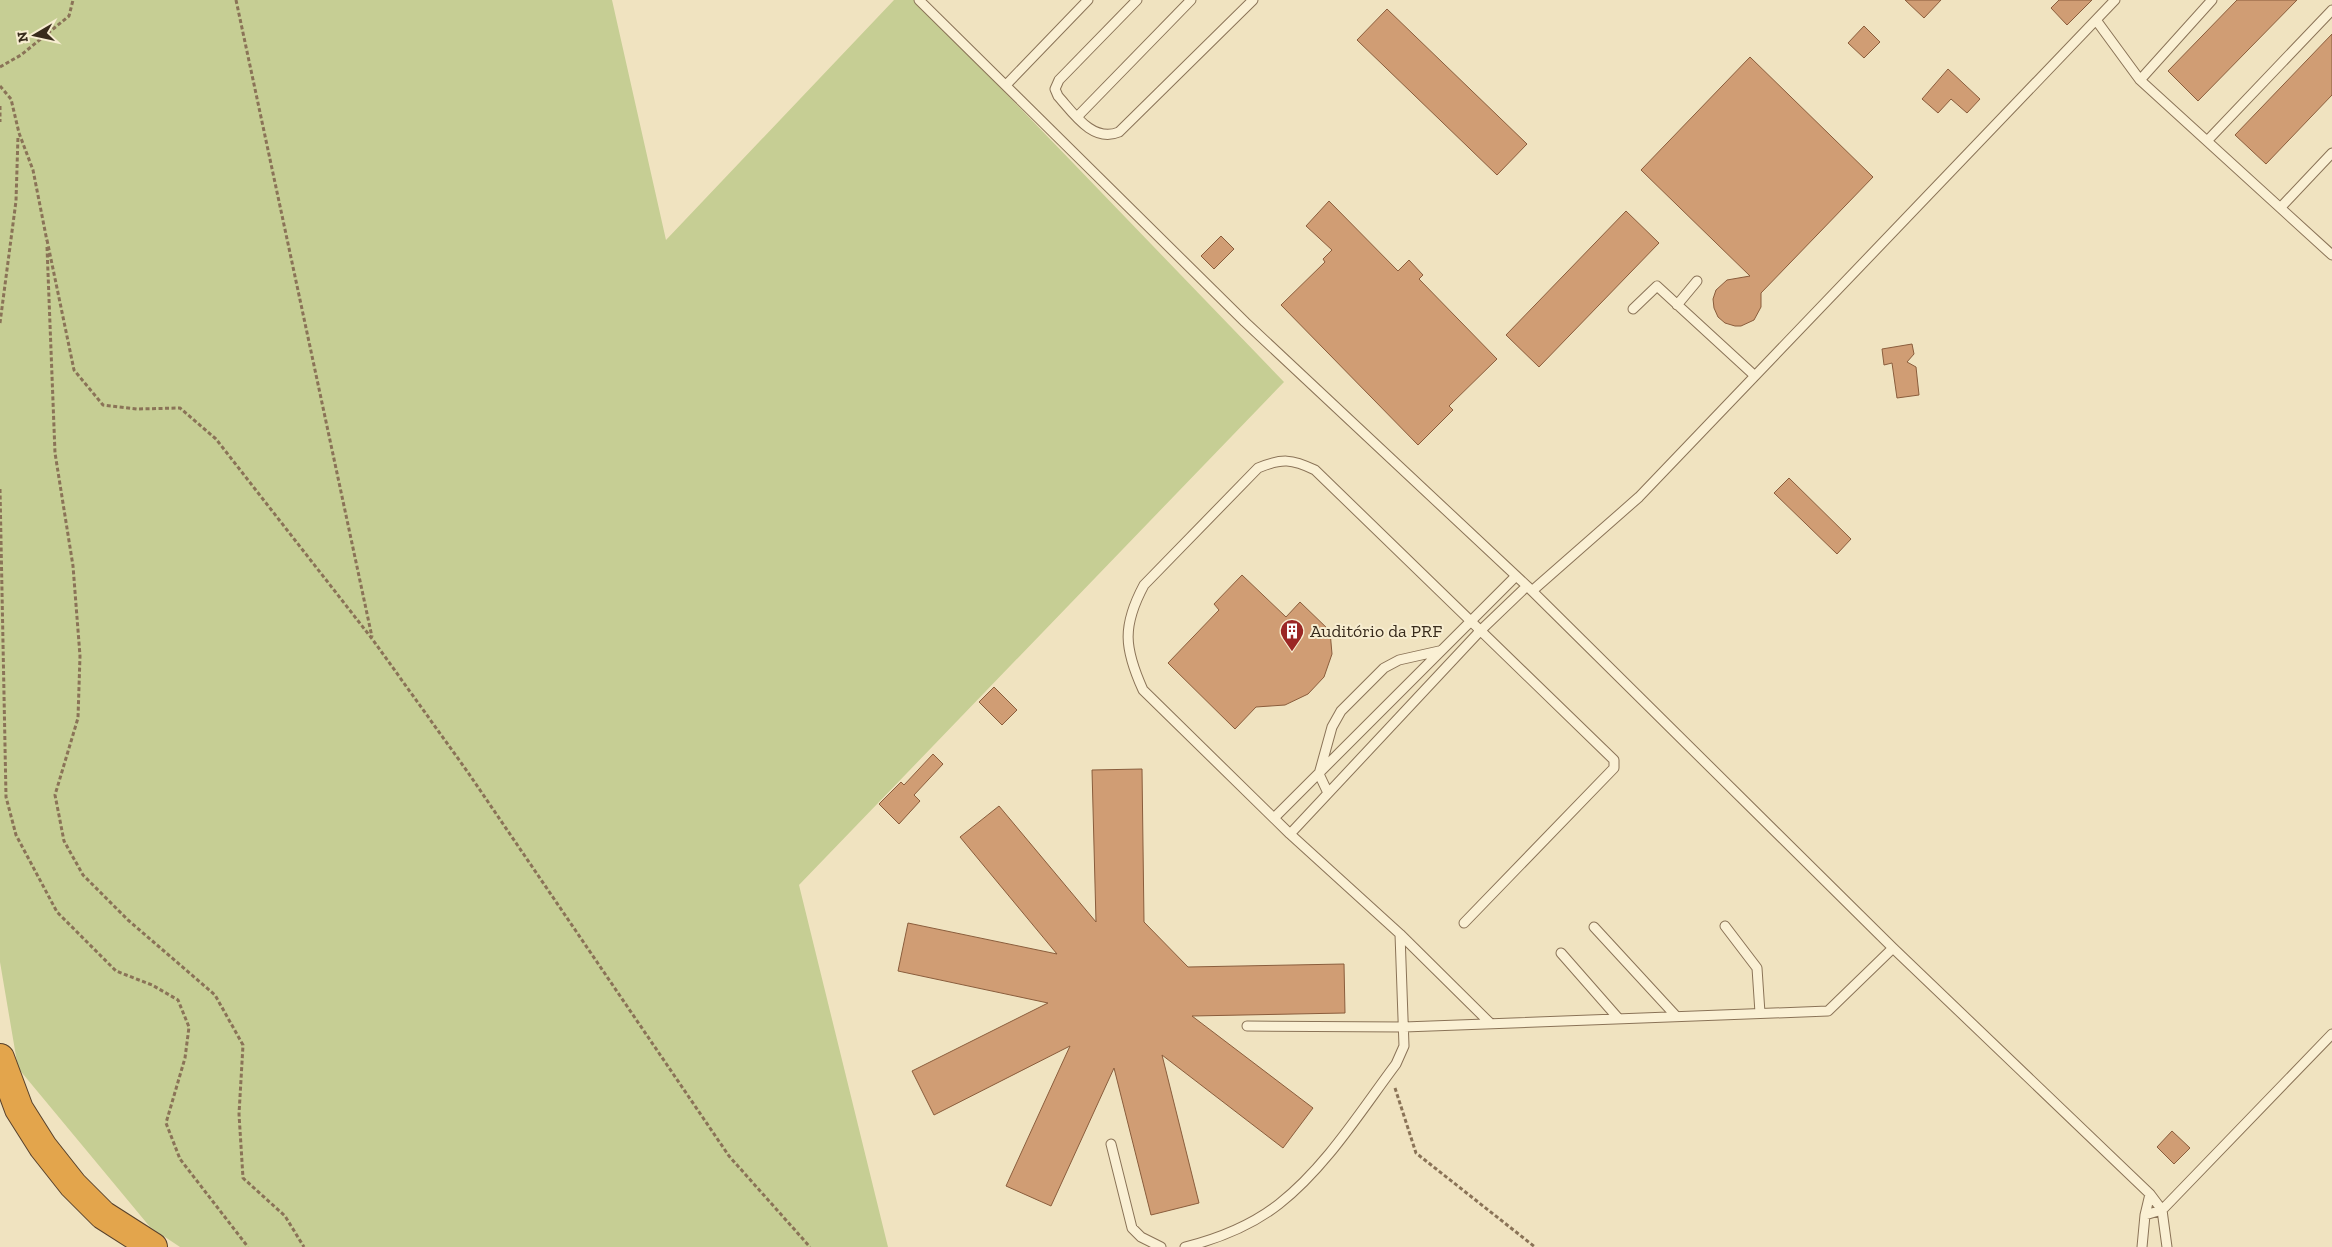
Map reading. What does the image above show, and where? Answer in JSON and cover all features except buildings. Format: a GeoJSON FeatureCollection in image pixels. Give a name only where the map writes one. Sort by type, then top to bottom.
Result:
{"type":"FeatureCollection","features":[{"type":"Feature","properties":{"kind":"highway"},"geometry":{"type":"LineString","coordinates":[[0,1058],[19,1109],[43,1147],[73,1185],[104,1215],[153,1247]]}},
{"type":"Feature","properties":{"kind":"lane"},"geometry":{"type":"LineString","coordinates":[[919,0],[1245,322],[1530,588],[1893,948],[2150,1194],[2162,1210],[2167,1247]]}},
{"type":"Feature","properties":{"kind":"lane"},"geometry":{"type":"LineString","coordinates":[[1006,85],[1088,0]]}},
{"type":"Feature","properties":{"kind":"lane"},"geometry":{"type":"LineString","coordinates":[[1137,0],[1059,80],[1055,89],[1058,96],[1077,116],[1090,129],[1101,135],[1110,136],[1119,132],[1253,0]]}},
{"type":"Feature","properties":{"kind":"lane"},"geometry":{"type":"LineString","coordinates":[[1077,116],[1191,0]]}},
{"type":"Feature","properties":{"kind":"lane"},"geometry":{"type":"LineString","coordinates":[[1290,834],[1391,729],[1480,631],[1639,497],[2116,0]]}},
{"type":"Feature","properties":{"kind":"lane"},"geometry":{"type":"LineString","coordinates":[[2140,80],[2212,0]]}},
{"type":"Feature","properties":{"kind":"lane"},"geometry":{"type":"LineString","coordinates":[[2208,140],[2332,10]]}},
{"type":"Feature","properties":{"kind":"lane"},"geometry":{"type":"LineString","coordinates":[[2096,20],[2140,80],[2332,255]]}},
{"type":"Feature","properties":{"kind":"lane"},"geometry":{"type":"LineString","coordinates":[[2281,207],[2332,153]]}},
{"type":"Feature","properties":{"kind":"lane"},"geometry":{"type":"LineString","coordinates":[[1677,305],[1697,281]]}},
{"type":"Feature","properties":{"kind":"lane"},"geometry":{"type":"LineString","coordinates":[[1633,309],[1657,286],[1755,376]]}},
{"type":"Feature","properties":{"kind":"lane"},"geometry":{"type":"LineString","coordinates":[[1464,922],[1614,768],[1615,764],[1611,755],[1469,621],[1315,470],[1296,461],[1275,461],[1258,468],[1144,585],[1132,608],[1127,634],[1132,665],[1143,690],[1290,834],[1400,934],[1490,1023]]}},
{"type":"Feature","properties":{"kind":"lane"},"geometry":{"type":"LineString","coordinates":[[1274,818],[1516,576]]}},
{"type":"Feature","properties":{"kind":"lane"},"geometry":{"type":"LineString","coordinates":[[1328,793],[1319,774],[1332,727],[1341,711],[1384,668],[1399,660],[1439,651]]}},
{"type":"Feature","properties":{"kind":"lane"},"geometry":{"type":"LineString","coordinates":[[1725,926],[1757,968],[1760,1013]]}},
{"type":"Feature","properties":{"kind":"lane"},"geometry":{"type":"LineString","coordinates":[[1594,927],[1676,1016]]}},
{"type":"Feature","properties":{"kind":"lane"},"geometry":{"type":"LineString","coordinates":[[1185,1247],[1205,1242],[1242,1227],[1278,1205],[1323,1161],[1390,1073],[1404,1046],[1400,934]]}},
{"type":"Feature","properties":{"kind":"lane"},"geometry":{"type":"LineString","coordinates":[[1247,1026],[1404,1026],[1828,1011],[1893,948]]}},
{"type":"Feature","properties":{"kind":"lane"},"geometry":{"type":"LineString","coordinates":[[1561,953],[1618,1018]]}},
{"type":"Feature","properties":{"kind":"lane"},"geometry":{"type":"LineString","coordinates":[[2145,1215],[2162,1210],[2332,1034]]}},
{"type":"Feature","properties":{"kind":"lane"},"geometry":{"type":"LineString","coordinates":[[1111,1144],[1132,1228],[1141,1237],[1161,1247]]}},
{"type":"Feature","properties":{"kind":"lane"},"geometry":{"type":"LineString","coordinates":[[2142,1247],[2145,1215],[2150,1194]]}},
{"type":"Feature","properties":{"kind":"path"},"geometry":{"type":"LineString","coordinates":[[0,66],[21,55],[69,16],[73,0]]}},
{"type":"Feature","properties":{"kind":"path"},"geometry":{"type":"LineString","coordinates":[[236,0],[373,640]]}},
{"type":"Feature","properties":{"kind":"path"},"geometry":{"type":"LineString","coordinates":[[0,86],[12,99],[18,133],[16,201],[0,323]]}},
{"type":"Feature","properties":{"kind":"path"},"geometry":{"type":"LineString","coordinates":[[0,106],[0,122]]}},
{"type":"Feature","properties":{"kind":"path"},"geometry":{"type":"LineString","coordinates":[[18,133],[33,170],[74,370],[103,405],[137,409],[180,408],[216,439],[373,640],[467,771],[729,1156],[810,1247]]}},
{"type":"Feature","properties":{"kind":"path"},"geometry":{"type":"LineString","coordinates":[[47,240],[55,452],[73,566],[80,656],[78,718],[55,795],[64,841],[83,875],[128,920],[215,995],[244,1045],[239,1114],[243,1178],[285,1216],[304,1247]]}},
{"type":"Feature","properties":{"kind":"path"},"geometry":{"type":"LineString","coordinates":[[0,489],[6,797],[16,835],[57,912],[116,971],[152,985],[178,1000],[189,1027],[185,1058],[166,1123],[180,1159],[248,1247]]}},
{"type":"Feature","properties":{"kind":"path"},"geometry":{"type":"LineString","coordinates":[[1390,1073],[1416,1153],[1534,1247]]}},
{"type":"Feature","properties":{"kind":"green space"},"geometry":{"type":"Polygon","coordinates":[[[0,0],[612,0],[666,240],[894,0],[916,0],[1284,382],[799,885],[888,1247],[180,1247],[150,1227],[18,1068],[0,962],[0,0]]]}},
{"type":"Feature","properties":{"kind":"place","name":"Auditório da PRF"},"geometry":{"type":"Point","coordinates":[1292,652]}}]}
